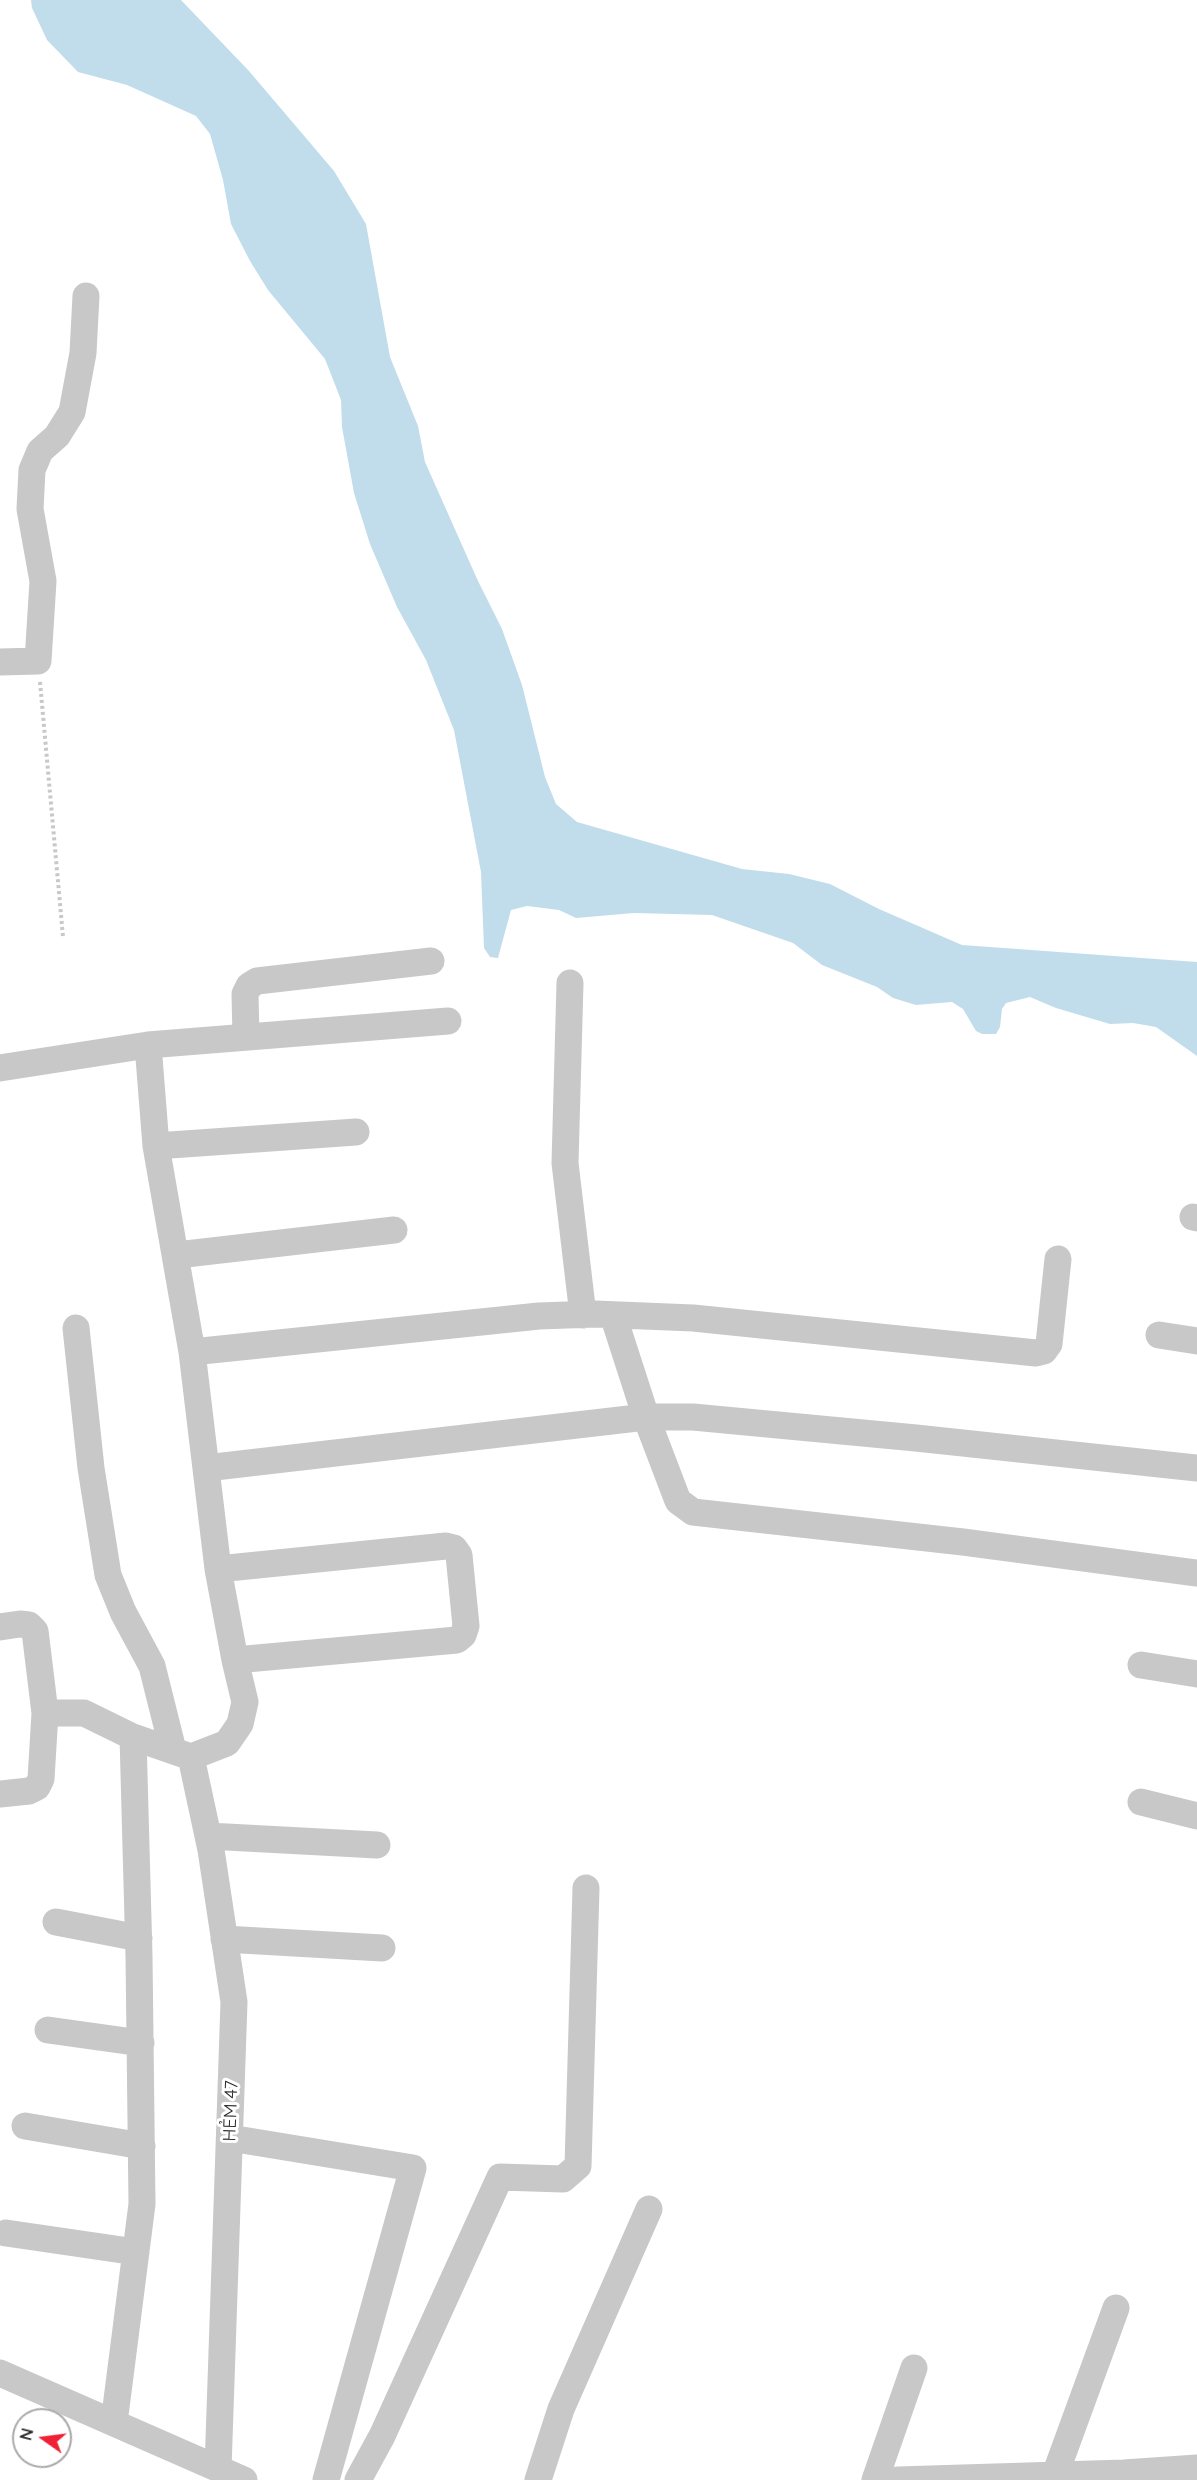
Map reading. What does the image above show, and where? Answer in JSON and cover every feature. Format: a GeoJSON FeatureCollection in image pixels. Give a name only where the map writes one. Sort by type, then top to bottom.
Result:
{"type":"FeatureCollection","features":[{"type":"Feature","properties":{"kind":"street"},"geometry":{"type":"LineString","coordinates":[[0,662],[34,661],[43,581],[30,509],[32,470],[40,451],[57,436],[72,412],[83,353],[86,296]]}},
{"type":"Feature","properties":{"kind":"street"},"geometry":{"type":"LineString","coordinates":[[246,1038],[245,994],[249,986],[257,981],[431,961]]}},
{"type":"Feature","properties":{"kind":"street"},"geometry":{"type":"LineString","coordinates":[[570,983],[565,1163],[577,1315]]}},
{"type":"Feature","properties":{"kind":"street"},"geometry":{"type":"LineString","coordinates":[[0,1068],[148,1045],[448,1021]]}},
{"type":"Feature","properties":{"kind":"street"},"geometry":{"type":"LineString","coordinates":[[45,1713],[84,1713],[133,1737],[182,1754],[227,1743],[240,1724],[245,1702],[218,1569],[192,1352],[177,1255],[156,1146],[148,1045]]}},
{"type":"Feature","properties":{"kind":"street"},"geometry":{"type":"LineString","coordinates":[[156,1146],[356,1132]]}},
{"type":"Feature","properties":{"kind":"street"},"geometry":{"type":"LineString","coordinates":[[177,1255],[394,1230]]}},
{"type":"Feature","properties":{"kind":"street"},"geometry":{"type":"LineString","coordinates":[[192,1352],[539,1316],[613,1315],[693,1318],[1036,1353],[1044,1351],[1049,1344],[1058,1259]]}},
{"type":"Feature","properties":{"kind":"street"},"geometry":{"type":"LineString","coordinates":[[613,1315],[646,1417],[678,1501],[693,1512],[963,1542],[1197,1573]]}},
{"type":"Feature","properties":{"kind":"street","name":"HẺM 47"},"geometry":{"type":"LineString","coordinates":[[76,1328],[91,1468],[108,1575],[123,1612],[152,1665],[208,1836],[234,2002],[218,2469]]}},
{"type":"Feature","properties":{"kind":"street"},"geometry":{"type":"LineString","coordinates":[[1159,1335],[1197,1341]]}},
{"type":"Feature","properties":{"kind":"street"},"geometry":{"type":"LineString","coordinates":[[206,1468],[646,1417],[693,1417],[892,1435],[1197,1468]]}},
{"type":"Feature","properties":{"kind":"street"},"geometry":{"type":"LineString","coordinates":[[218,1569],[446,1546],[454,1548],[459,1555],[466,1626],[463,1635],[457,1640],[235,1660]]}},
{"type":"Feature","properties":{"kind":"street"},"geometry":{"type":"LineString","coordinates":[[0,1627],[20,1624],[29,1625],[35,1630],[45,1713],[41,1779],[37,1786],[29,1791],[0,1794]]}},
{"type":"Feature","properties":{"kind":"street"},"geometry":{"type":"LineString","coordinates":[[1141,1665],[1197,1674]]}},
{"type":"Feature","properties":{"kind":"street"},"geometry":{"type":"LineString","coordinates":[[114,2423],[142,2204],[139,1938],[133,1737]]}},
{"type":"Feature","properties":{"kind":"street"},"geometry":{"type":"LineString","coordinates":[[1141,1802],[1197,1816]]}},
{"type":"Feature","properties":{"kind":"street"},"geometry":{"type":"LineString","coordinates":[[208,1836],[377,1845]]}},
{"type":"Feature","properties":{"kind":"street"},"geometry":{"type":"LineString","coordinates":[[358,2480],[382,2436],[500,2177],[563,2179],[578,2166],[586,1888]]}},
{"type":"Feature","properties":{"kind":"street"},"geometry":{"type":"LineString","coordinates":[[56,1922],[139,1938]]}},
{"type":"Feature","properties":{"kind":"street"},"geometry":{"type":"LineString","coordinates":[[224,1939],[382,1948]]}},
{"type":"Feature","properties":{"kind":"street"},"geometry":{"type":"LineString","coordinates":[[48,2030],[141,2043]]}},
{"type":"Feature","properties":{"kind":"street"},"geometry":{"type":"LineString","coordinates":[[25,2126],[142,2146]]}},
{"type":"Feature","properties":{"kind":"street"},"geometry":{"type":"LineString","coordinates":[[230,2138],[413,2168],[326,2480]]}},
{"type":"Feature","properties":{"kind":"street"},"geometry":{"type":"LineString","coordinates":[[538,2480],[561,2409],[649,2209]]}},
{"type":"Feature","properties":{"kind":"street"},"geometry":{"type":"LineString","coordinates":[[6,2233],[136,2252]]}},
{"type":"Feature","properties":{"kind":"street"},"geometry":{"type":"LineString","coordinates":[[1055,2475],[1116,2308]]}},
{"type":"Feature","properties":{"kind":"street"},"geometry":{"type":"LineString","coordinates":[[875,2480],[914,2368]]}},
{"type":"Feature","properties":{"kind":"street"},"geometry":{"type":"LineString","coordinates":[[0,2373],[244,2480]]}},
{"type":"Feature","properties":{"kind":"street"},"geometry":{"type":"LineString","coordinates":[[898,2480],[1197,2468]]}},
{"type":"Feature","properties":{"kind":"path"},"geometry":{"type":"LineString","coordinates":[[34,661],[63,937]]}},
{"type":"Feature","properties":{"kind":"water"},"geometry":{"type":"Polygon","coordinates":[[[31,0],[181,0],[249,71],[334,171],[366,224],[390,357],[418,426],[425,462],[502,629],[522,685],[545,777],[556,804],[577,822],[742,869],[789,874],[830,884],[879,909],[962,945],[1197,962],[1197,1056],[1156,1027],[1133,1023],[1110,1024],[1056,1008],[1030,997],[1006,1003],[1002,1009],[1000,1027],[996,1034],[982,1034],[976,1031],[963,1009],[952,1002],[916,1005],[893,998],[877,987],[822,965],[793,943],[712,915],[634,913],[576,918],[559,910],[527,906],[511,910],[498,958],[490,957],[484,948],[481,872],[454,730],[426,660],[397,607],[370,544],[354,493],[342,427],[341,400],[325,359],[268,290],[250,261],[231,224],[223,180],[210,134],[196,116],[127,85],[78,72],[47,40],[32,8],[31,0]]]}}]}
